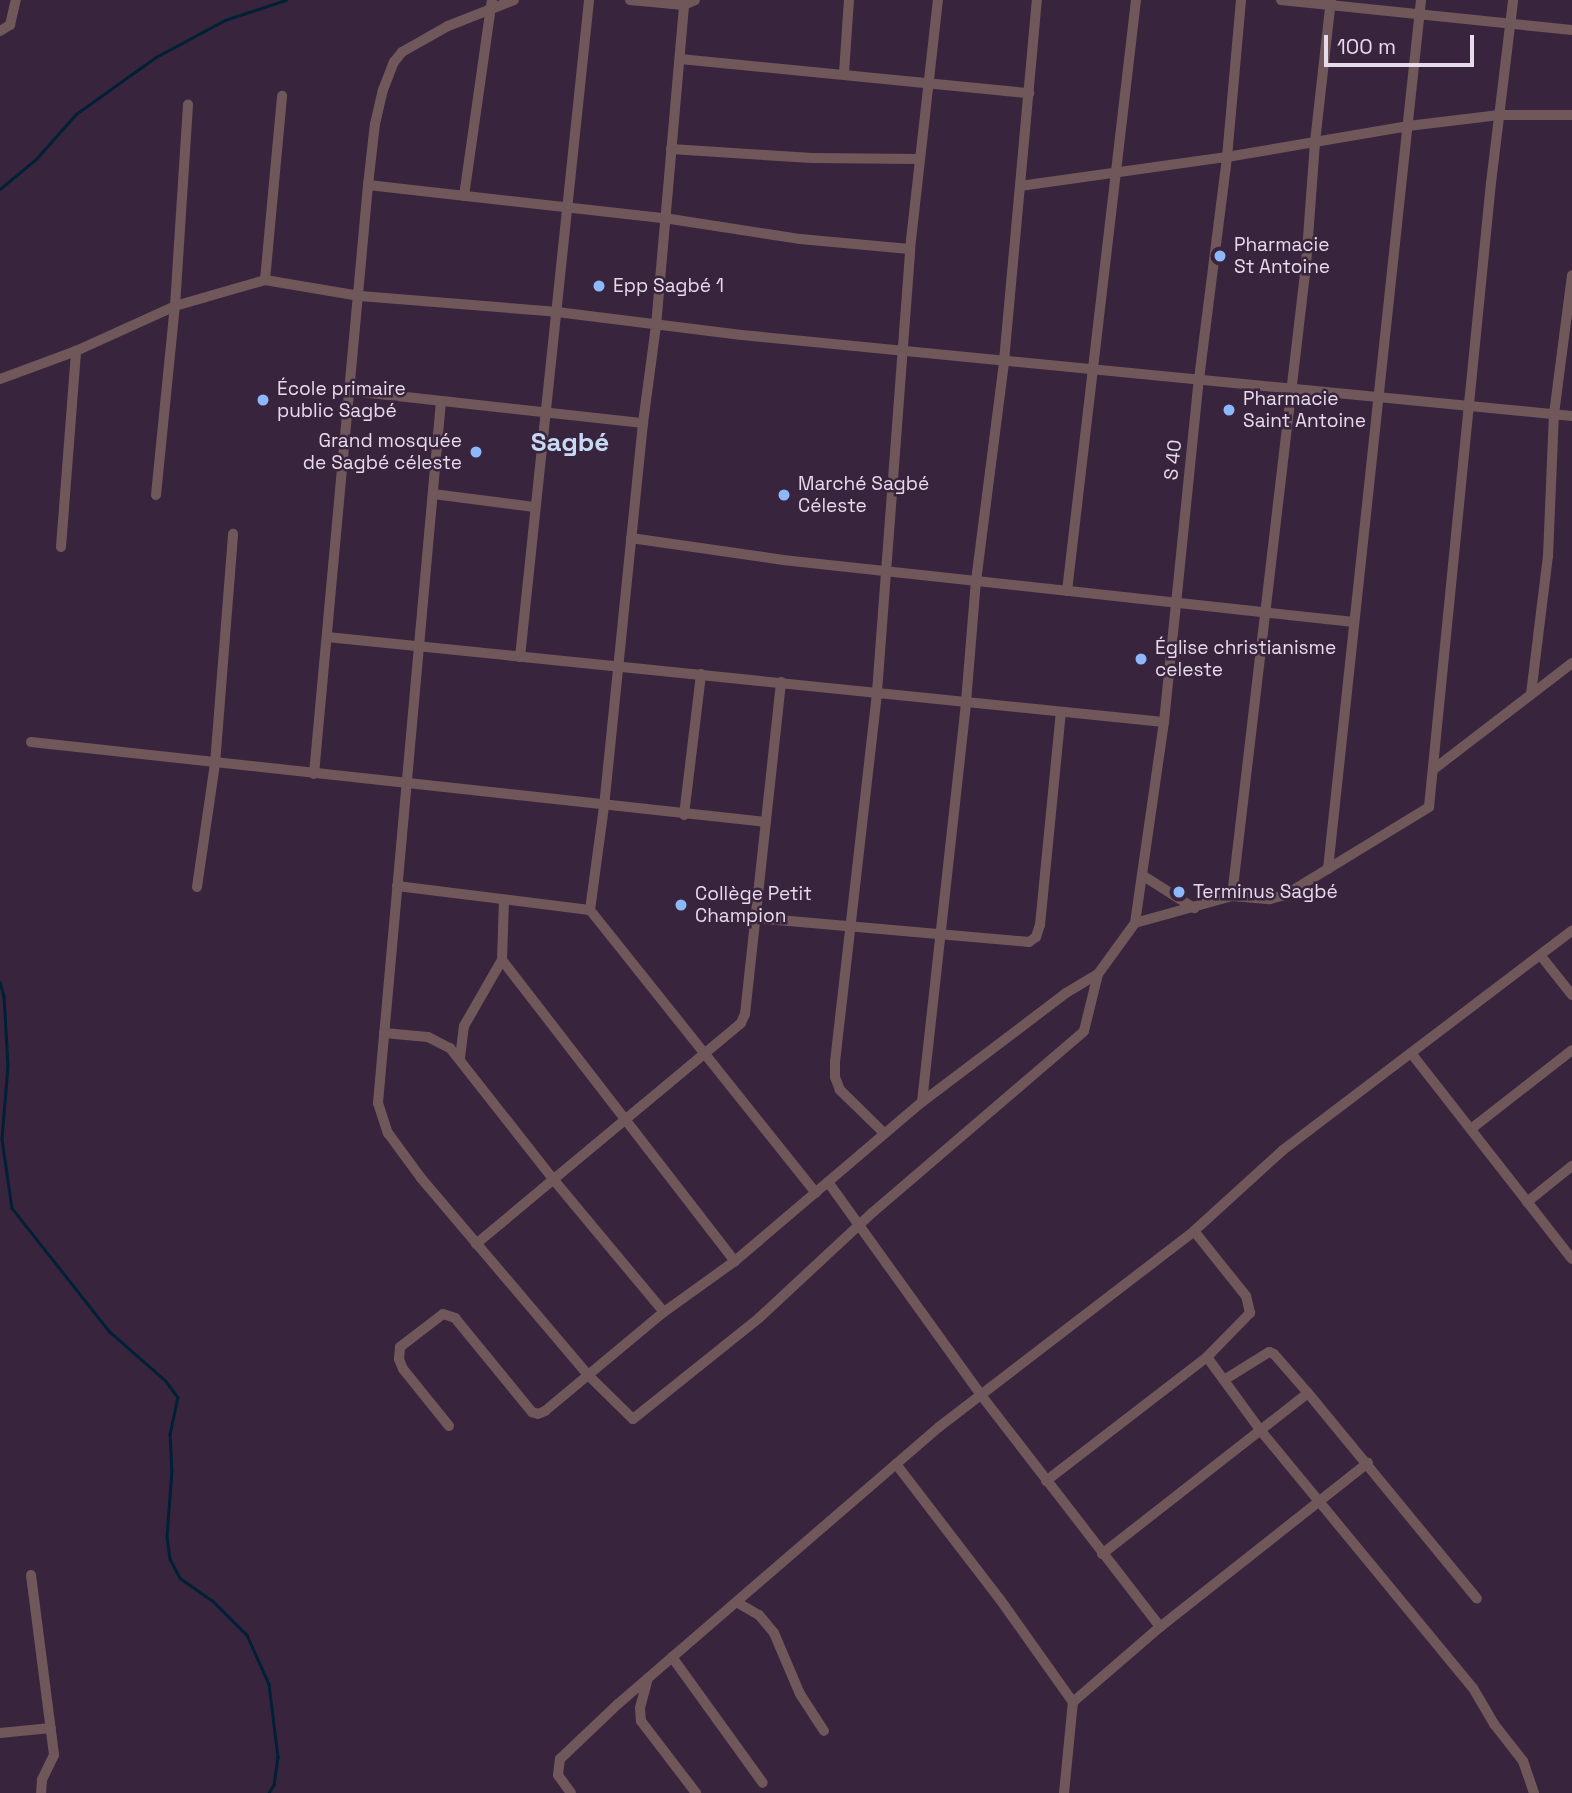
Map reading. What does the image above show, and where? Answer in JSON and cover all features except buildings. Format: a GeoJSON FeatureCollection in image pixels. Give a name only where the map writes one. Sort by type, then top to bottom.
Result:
{"type":"FeatureCollection","features":[{"type":"Feature","properties":{"kind":"street"},"geometry":{"type":"LineString","coordinates":[[0,31],[10,25],[16,0]]}},
{"type":"Feature","properties":{"kind":"street"},"geometry":{"type":"LineString","coordinates":[[314,774],[375,124],[394,62],[402,52],[428,36],[492,5],[514,0]]}},
{"type":"Feature","properties":{"kind":"street"},"geometry":{"type":"LineString","coordinates":[[520,657],[589,0]]}},
{"type":"Feature","properties":{"kind":"street"},"geometry":{"type":"LineString","coordinates":[[630,0],[684,5],[695,0]]}},
{"type":"Feature","properties":{"kind":"street"},"geometry":{"type":"LineString","coordinates":[[844,73],[849,0]]}},
{"type":"Feature","properties":{"kind":"street"},"geometry":{"type":"LineString","coordinates":[[884,1133],[840,1090],[835,1077],[877,692],[904,349],[909,249],[938,0]]}},
{"type":"Feature","properties":{"kind":"street"},"geometry":{"type":"LineString","coordinates":[[922,1102],[966,702],[976,580],[1004,361],[1037,0]]}},
{"type":"Feature","properties":{"kind":"street"},"geometry":{"type":"LineString","coordinates":[[1067,591],[1136,0]]}},
{"type":"Feature","properties":{"kind":"street","name":"S 40"},"geometry":{"type":"LineString","coordinates":[[1135,923],[1164,722],[1199,379],[1227,157],[1241,0]]}},
{"type":"Feature","properties":{"kind":"street"},"geometry":{"type":"LineString","coordinates":[[1281,0],[1330,2],[1572,30]]}},
{"type":"Feature","properties":{"kind":"street"},"geometry":{"type":"LineString","coordinates":[[1328,869],[1381,399],[1421,0]]}},
{"type":"Feature","properties":{"kind":"street"},"geometry":{"type":"LineString","coordinates":[[441,401],[377,1103],[381,1116],[404,1156],[588,1375],[633,1419],[759,1318],[873,1213],[1084,1031],[1098,974],[1135,923],[1232,896],[1270,899],[1285,895],[1429,807],[1468,404],[1513,0]]}},
{"type":"Feature","properties":{"kind":"street"},"geometry":{"type":"LineString","coordinates":[[1232,896],[1306,265],[1315,142],[1330,2]]}},
{"type":"Feature","properties":{"kind":"street"},"geometry":{"type":"LineString","coordinates":[[464,196],[492,5]]}},
{"type":"Feature","properties":{"kind":"street"},"geometry":{"type":"LineString","coordinates":[[590,910],[620,667],[643,423],[656,326],[684,5]]}},
{"type":"Feature","properties":{"kind":"street"},"geometry":{"type":"LineString","coordinates":[[680,59],[1029,93]]}},
{"type":"Feature","properties":{"kind":"street"},"geometry":{"type":"LineString","coordinates":[[265,280],[282,96]]}},
{"type":"Feature","properties":{"kind":"street"},"geometry":{"type":"LineString","coordinates":[[156,495],[175,306],[188,104]]}},
{"type":"Feature","properties":{"kind":"street"},"geometry":{"type":"LineString","coordinates":[[1020,186],[1227,157],[1408,126],[1499,115],[1572,115]]}},
{"type":"Feature","properties":{"kind":"street"},"geometry":{"type":"LineString","coordinates":[[671,149],[824,158],[919,159]]}},
{"type":"Feature","properties":{"kind":"street"},"geometry":{"type":"LineString","coordinates":[[368,185],[664,218],[800,239],[909,249]]}},
{"type":"Feature","properties":{"kind":"street"},"geometry":{"type":"LineString","coordinates":[[1531,694],[1548,556],[1554,414],[1572,275]]}},
{"type":"Feature","properties":{"kind":"street"},"geometry":{"type":"LineString","coordinates":[[0,379],[76,351],[175,306],[265,280],[360,296],[556,312],[656,326],[1572,416]]}},
{"type":"Feature","properties":{"kind":"street"},"geometry":{"type":"LineString","coordinates":[[61,547],[76,351]]}},
{"type":"Feature","properties":{"kind":"street"},"geometry":{"type":"LineString","coordinates":[[352,391],[643,423]]}},
{"type":"Feature","properties":{"kind":"street"},"geometry":{"type":"LineString","coordinates":[[433,494],[534,507]]}},
{"type":"Feature","properties":{"kind":"street"},"geometry":{"type":"LineString","coordinates":[[197,887],[215,764],[233,534]]}},
{"type":"Feature","properties":{"kind":"street"},"geometry":{"type":"LineString","coordinates":[[631,538],[885,570],[1354,622]]}},
{"type":"Feature","properties":{"kind":"street"},"geometry":{"type":"LineString","coordinates":[[327,637],[1164,722]]}},
{"type":"Feature","properties":{"kind":"street"},"geometry":{"type":"LineString","coordinates":[[1434,769],[1531,694],[1549,684],[1572,663]]}},
{"type":"Feature","properties":{"kind":"street"},"geometry":{"type":"LineString","coordinates":[[684,815],[701,674]]}},
{"type":"Feature","properties":{"kind":"street"},"geometry":{"type":"LineString","coordinates":[[476,1244],[741,1023],[745,1014],[781,682]]}},
{"type":"Feature","properties":{"kind":"street"},"geometry":{"type":"LineString","coordinates":[[755,918],[851,924],[1015,942],[1029,942],[1037,937],[1061,712]]}},
{"type":"Feature","properties":{"kind":"street"},"geometry":{"type":"LineString","coordinates":[[31,743],[604,807],[766,822]]}},
{"type":"Feature","properties":{"kind":"street"},"geometry":{"type":"LineString","coordinates":[[1142,875],[1194,908]]}},
{"type":"Feature","properties":{"kind":"street"},"geometry":{"type":"LineString","coordinates":[[397,886],[590,910],[816,1193]]}},
{"type":"Feature","properties":{"kind":"street"},"geometry":{"type":"LineString","coordinates":[[460,1058],[464,1026],[502,961],[505,900]]}},
{"type":"Feature","properties":{"kind":"street"},"geometry":{"type":"LineString","coordinates":[[571,1793],[558,1775],[560,1759],[648,1678],[896,1464],[1194,1231],[1283,1150],[1572,931]]}},
{"type":"Feature","properties":{"kind":"street"},"geometry":{"type":"LineString","coordinates":[[1541,956],[1572,995]]}},
{"type":"Feature","properties":{"kind":"street"},"geometry":{"type":"LineString","coordinates":[[502,961],[736,1261]]}},
{"type":"Feature","properties":{"kind":"street"},"geometry":{"type":"LineString","coordinates":[[449,1426],[403,1369],[399,1359],[400,1347],[443,1314],[455,1318],[532,1412],[538,1414],[664,1312],[736,1261],[922,1102],[1066,993],[1098,974]]}},
{"type":"Feature","properties":{"kind":"street"},"geometry":{"type":"LineString","coordinates":[[384,1033],[428,1037],[450,1048],[552,1179],[664,1312]]}},
{"type":"Feature","properties":{"kind":"street"},"geometry":{"type":"LineString","coordinates":[[1471,1129],[1572,1050]]}},
{"type":"Feature","properties":{"kind":"street"},"geometry":{"type":"LineString","coordinates":[[1411,1053],[1572,1259]]}},
{"type":"Feature","properties":{"kind":"street"},"geometry":{"type":"LineString","coordinates":[[1527,1202],[1572,1166]]}},
{"type":"Feature","properties":{"kind":"street"},"geometry":{"type":"LineString","coordinates":[[828,1182],[981,1395],[1160,1628]]}},
{"type":"Feature","properties":{"kind":"street"},"geometry":{"type":"LineString","coordinates":[[1046,1481],[1207,1357],[1250,1313],[1251,1305],[1194,1231]]}},
{"type":"Feature","properties":{"kind":"street"},"geometry":{"type":"LineString","coordinates":[[1224,1380],[1269,1352],[1274,1354],[1368,1463],[1477,1599]]}},
{"type":"Feature","properties":{"kind":"street"},"geometry":{"type":"LineString","coordinates":[[1207,1357],[1261,1431],[1473,1688],[1523,1761],[1534,1793]]}},
{"type":"Feature","properties":{"kind":"street"},"geometry":{"type":"LineString","coordinates":[[1102,1554],[1308,1393]]}},
{"type":"Feature","properties":{"kind":"street"},"geometry":{"type":"LineString","coordinates":[[1073,1702],[1160,1628],[1368,1463]]}},
{"type":"Feature","properties":{"kind":"street"},"geometry":{"type":"LineString","coordinates":[[896,1464],[999,1598],[1073,1702],[1064,1793]]}},
{"type":"Feature","properties":{"kind":"street"},"geometry":{"type":"LineString","coordinates":[[31,1575],[54,1761],[42,1780],[41,1793]]}},
{"type":"Feature","properties":{"kind":"street"},"geometry":{"type":"LineString","coordinates":[[738,1603],[759,1615],[774,1633],[800,1694],[824,1731]]}},
{"type":"Feature","properties":{"kind":"street"},"geometry":{"type":"LineString","coordinates":[[672,1657],[763,1783]]}},
{"type":"Feature","properties":{"kind":"street"},"geometry":{"type":"LineString","coordinates":[[648,1678],[640,1708],[642,1721],[696,1793]]}},
{"type":"Feature","properties":{"kind":"street"},"geometry":{"type":"LineString","coordinates":[[0,1733],[51,1728]]}},
{"type":"Feature","properties":{"kind":"waterway"},"geometry":{"type":"LineString","coordinates":[[0,189],[36,159],[76,114],[156,57],[225,20],[286,0]]}},
{"type":"Feature","properties":{"kind":"waterway"},"geometry":{"type":"LineString","coordinates":[[0,982],[4,996],[8,1066],[2,1139],[12,1208],[109,1331],[165,1380],[178,1397],[170,1434],[172,1470],[167,1537],[170,1559],[180,1578],[212,1600],[247,1635],[269,1684],[278,1757],[274,1785],[269,1793]]}},
{"type":"Feature","properties":{"kind":"place","name":"Pharmacie St Antoine"},"geometry":{"type":"Point","coordinates":[1220,256]}},
{"type":"Feature","properties":{"kind":"place","name":"Epp Sagbé 1"},"geometry":{"type":"Point","coordinates":[599,286]}},
{"type":"Feature","properties":{"kind":"place","name":"École primaire public Sagbé"},"geometry":{"type":"Point","coordinates":[263,400]}},
{"type":"Feature","properties":{"kind":"place","name":"Pharmacie Saint Antoine"},"geometry":{"type":"Point","coordinates":[1229,410]}},
{"type":"Feature","properties":{"kind":"place","name":"Grand mosquée de Sagbé céleste"},"geometry":{"type":"Point","coordinates":[476,452]}},
{"type":"Feature","properties":{"kind":"place","name":"Marché Sagbé Céleste"},"geometry":{"type":"Point","coordinates":[784,495]}},
{"type":"Feature","properties":{"kind":"place","name":"Église christianisme celeste"},"geometry":{"type":"Point","coordinates":[1141,659]}},
{"type":"Feature","properties":{"kind":"place","name":"Terminus Sagbé"},"geometry":{"type":"Point","coordinates":[1179,892]}},
{"type":"Feature","properties":{"kind":"place","name":"Collège Petit Champion"},"geometry":{"type":"Point","coordinates":[681,905]}},
{"type":"Feature","properties":{"kind":"district","name":"Sagbé"},"geometry":{"type":"Point","coordinates":[570,443]}}]}
